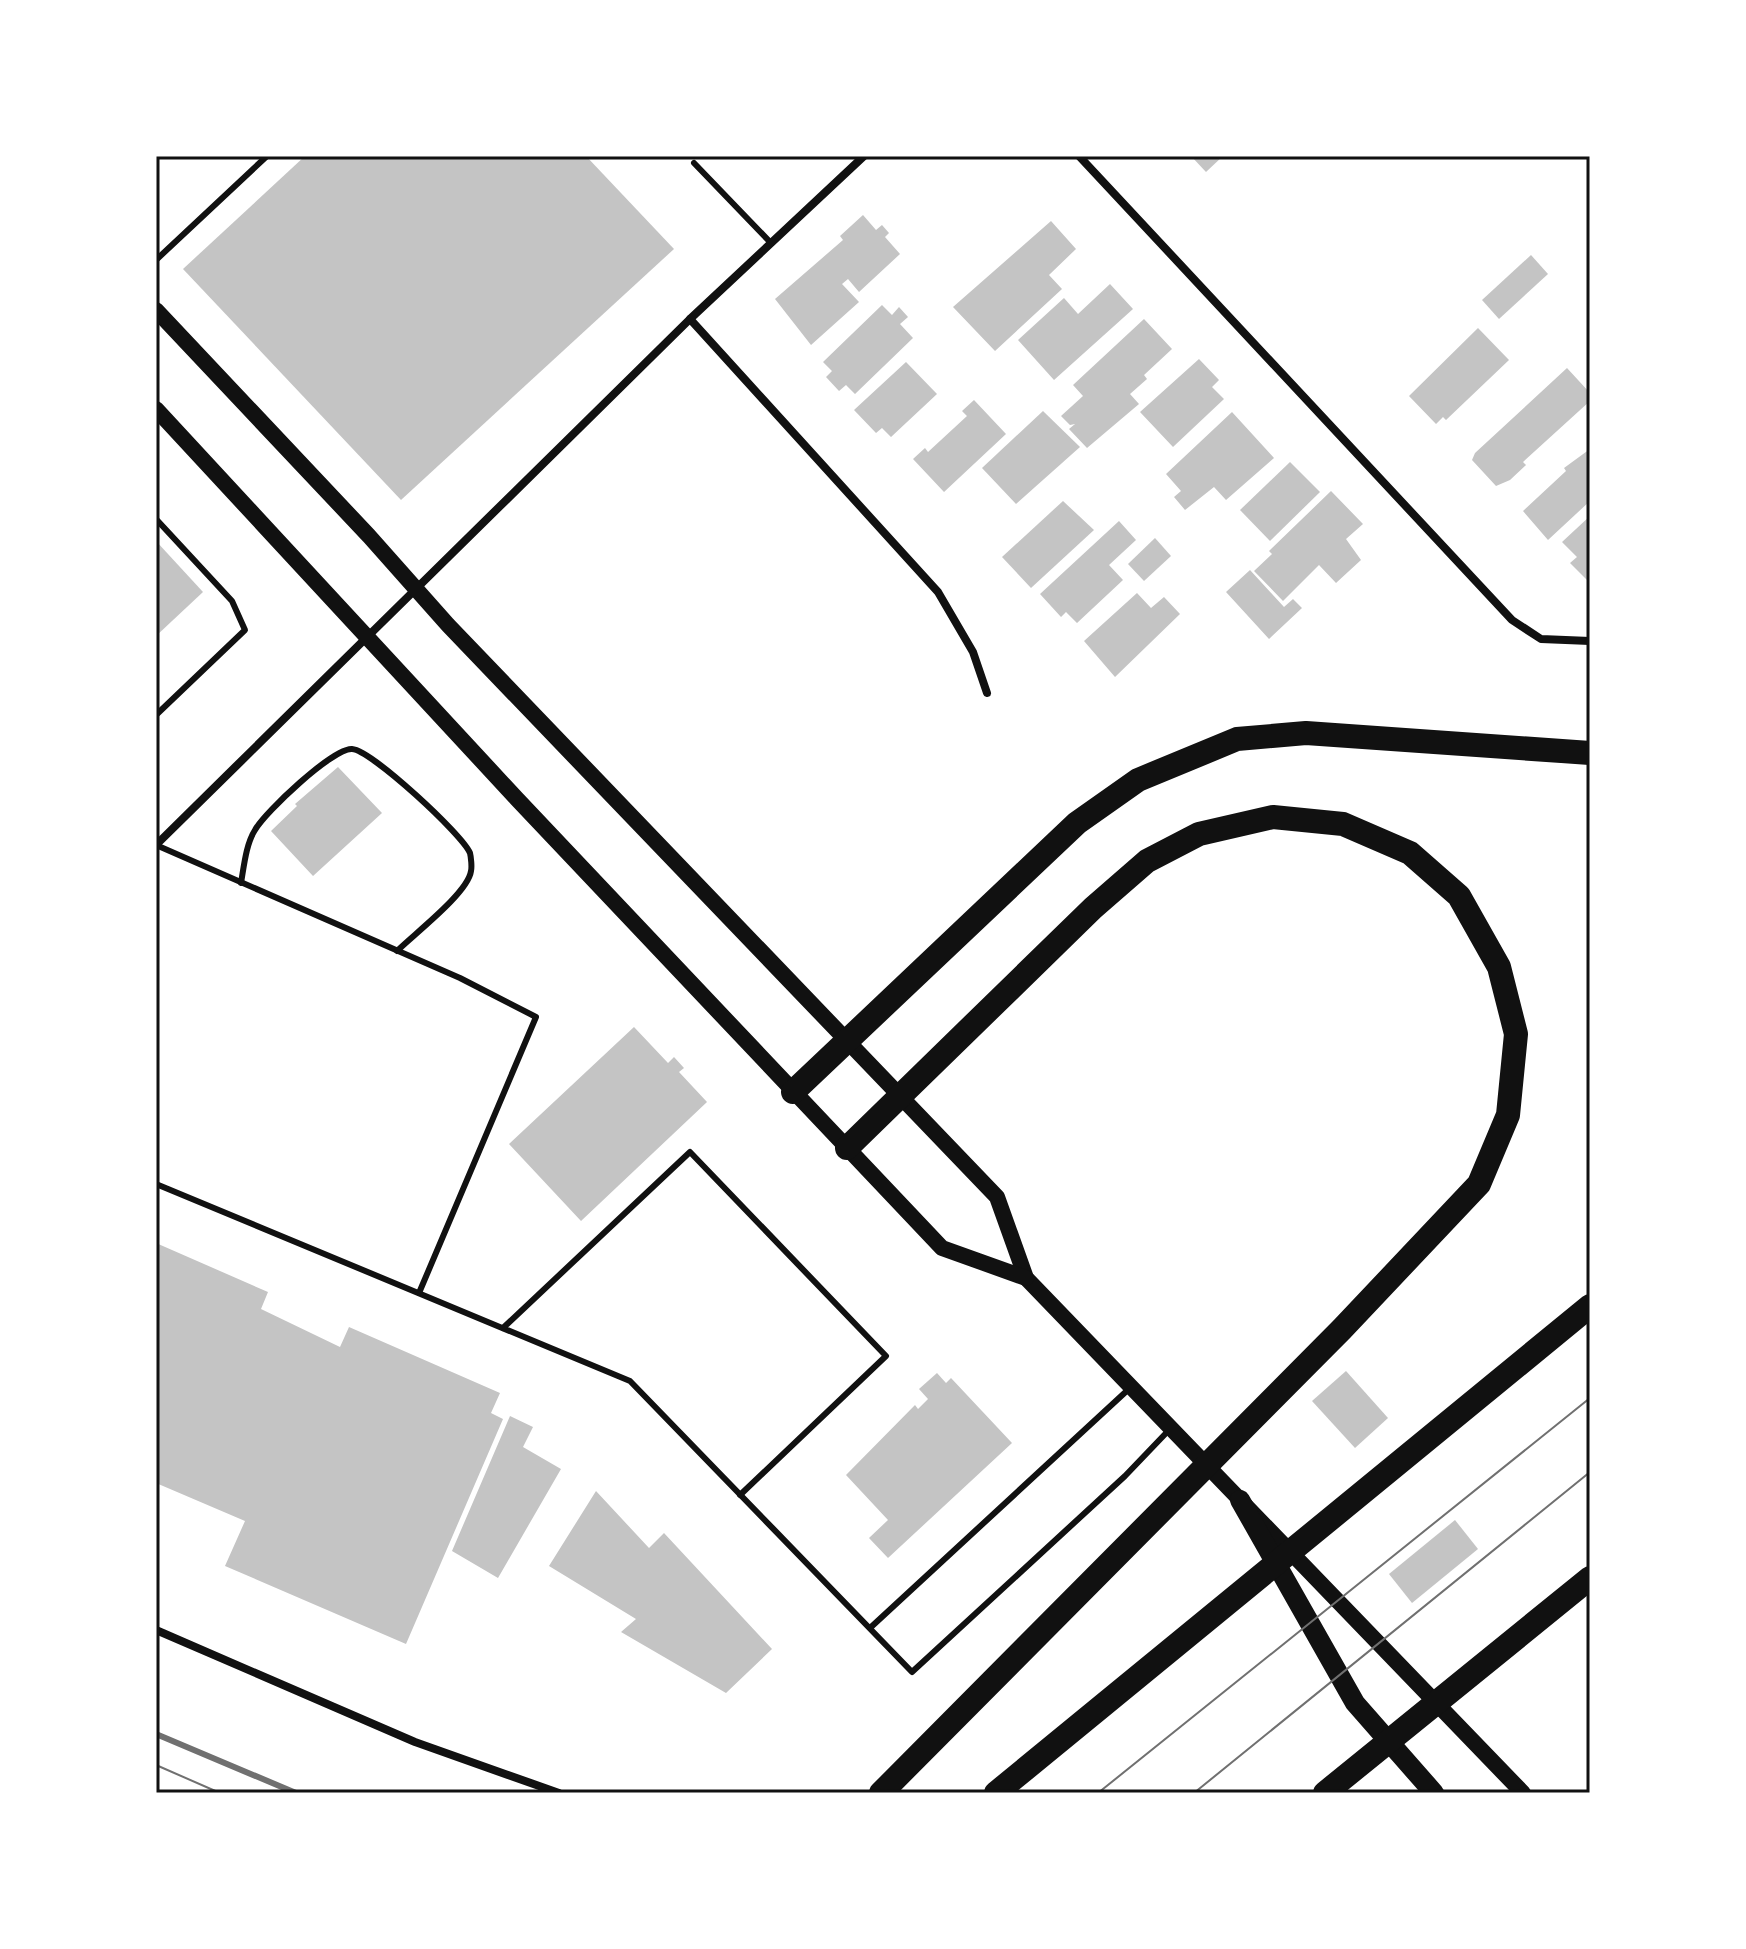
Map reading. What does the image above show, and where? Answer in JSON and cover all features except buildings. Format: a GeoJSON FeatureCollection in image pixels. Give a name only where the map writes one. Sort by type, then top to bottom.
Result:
{"type":"FeatureCollection","features":[{"type":"Feature","properties":{"kind":"highway"},"geometry":{"type":"LineString","coordinates":[[793,1092],[1077,823],[1138,780],[1214,747],[1237,739],[1306,733],[1590,753]]}},
{"type":"Feature","properties":{"kind":"highway"},"geometry":{"type":"LineString","coordinates":[[847,1148],[1093,908],[1147,861],[1199,834],[1273,817],[1343,824],[1410,853],[1459,896],[1499,967],[1516,1034],[1508,1115],[1479,1184],[1342,1329],[881,1793]]}},
{"type":"Feature","properties":{"kind":"highway"},"geometry":{"type":"LineString","coordinates":[[996,1793],[1590,1306]]}},
{"type":"Feature","properties":{"kind":"highway"},"geometry":{"type":"LineString","coordinates":[[1325,1793],[1583,1583]]}},
{"type":"Feature","properties":{"kind":"main road"},"geometry":{"type":"LineString","coordinates":[[156,310],[369,536],[417,592],[997,1197],[1026,1278],[1523,1793]]}},
{"type":"Feature","properties":{"kind":"main road"},"geometry":{"type":"LineString","coordinates":[[156,409],[942,1248],[1026,1278]]}},
{"type":"Feature","properties":{"kind":"main road"},"geometry":{"type":"LineString","coordinates":[[1240,1500],[1355,1703],[1434,1793]]}},
{"type":"Feature","properties":{"kind":"street"},"geometry":{"type":"LineString","coordinates":[[156,845],[417,592],[690,319],[864,156]]}},
{"type":"Feature","properties":{"kind":"street"},"geometry":{"type":"LineString","coordinates":[[1079,156],[1512,620],[1541,639],[1590,641]]}},
{"type":"Feature","properties":{"kind":"street"},"geometry":{"type":"LineString","coordinates":[[690,319],[938,592],[973,652],[987,693]]}},
{"type":"Feature","properties":{"kind":"street"},"geometry":{"type":"LineString","coordinates":[[156,1630],[415,1742],[559,1793]]}},
{"type":"Feature","properties":{"kind":"lane"},"geometry":{"type":"LineString","coordinates":[[156,260],[267,156]]}},
{"type":"Feature","properties":{"kind":"lane"},"geometry":{"type":"LineString","coordinates":[[694,163],[771,243]]}},
{"type":"Feature","properties":{"kind":"lane"},"geometry":{"type":"LineString","coordinates":[[156,519],[232,601],[245,630],[156,715]]}},
{"type":"Feature","properties":{"kind":"lane"},"geometry":{"type":"LineString","coordinates":[[241,883],[254,831],[269,813],[329,760],[345,749],[357,749],[383,767],[447,826],[470,852],[472,872],[463,888],[397,951]]}},
{"type":"Feature","properties":{"kind":"lane"},"geometry":{"type":"LineString","coordinates":[[156,845],[397,951],[536,1017],[419,1293]]}},
{"type":"Feature","properties":{"kind":"lane"},"geometry":{"type":"LineString","coordinates":[[503,1328],[690,1152],[886,1356],[740,1495]]}},
{"type":"Feature","properties":{"kind":"lane"},"geometry":{"type":"LineString","coordinates":[[156,1184],[630,1381],[912,1672],[1125,1476],[1171,1428]]}},
{"type":"Feature","properties":{"kind":"lane"},"geometry":{"type":"LineString","coordinates":[[870,1628],[1131,1387]]}},
{"type":"Feature","properties":{"kind":"tram line"},"geometry":{"type":"LineString","coordinates":[[1098,1793],[1590,1398]]}},
{"type":"Feature","properties":{"kind":"tram line"},"geometry":{"type":"LineString","coordinates":[[1194,1793],[1590,1472]]}},
{"type":"Feature","properties":{"kind":"tram line"},"geometry":{"type":"LineString","coordinates":[[156,1765],[220,1793]]}},
{"type":"Feature","properties":{"kind":"railway"},"geometry":{"type":"LineString","coordinates":[[156,1734],[296,1793]]}}]}
